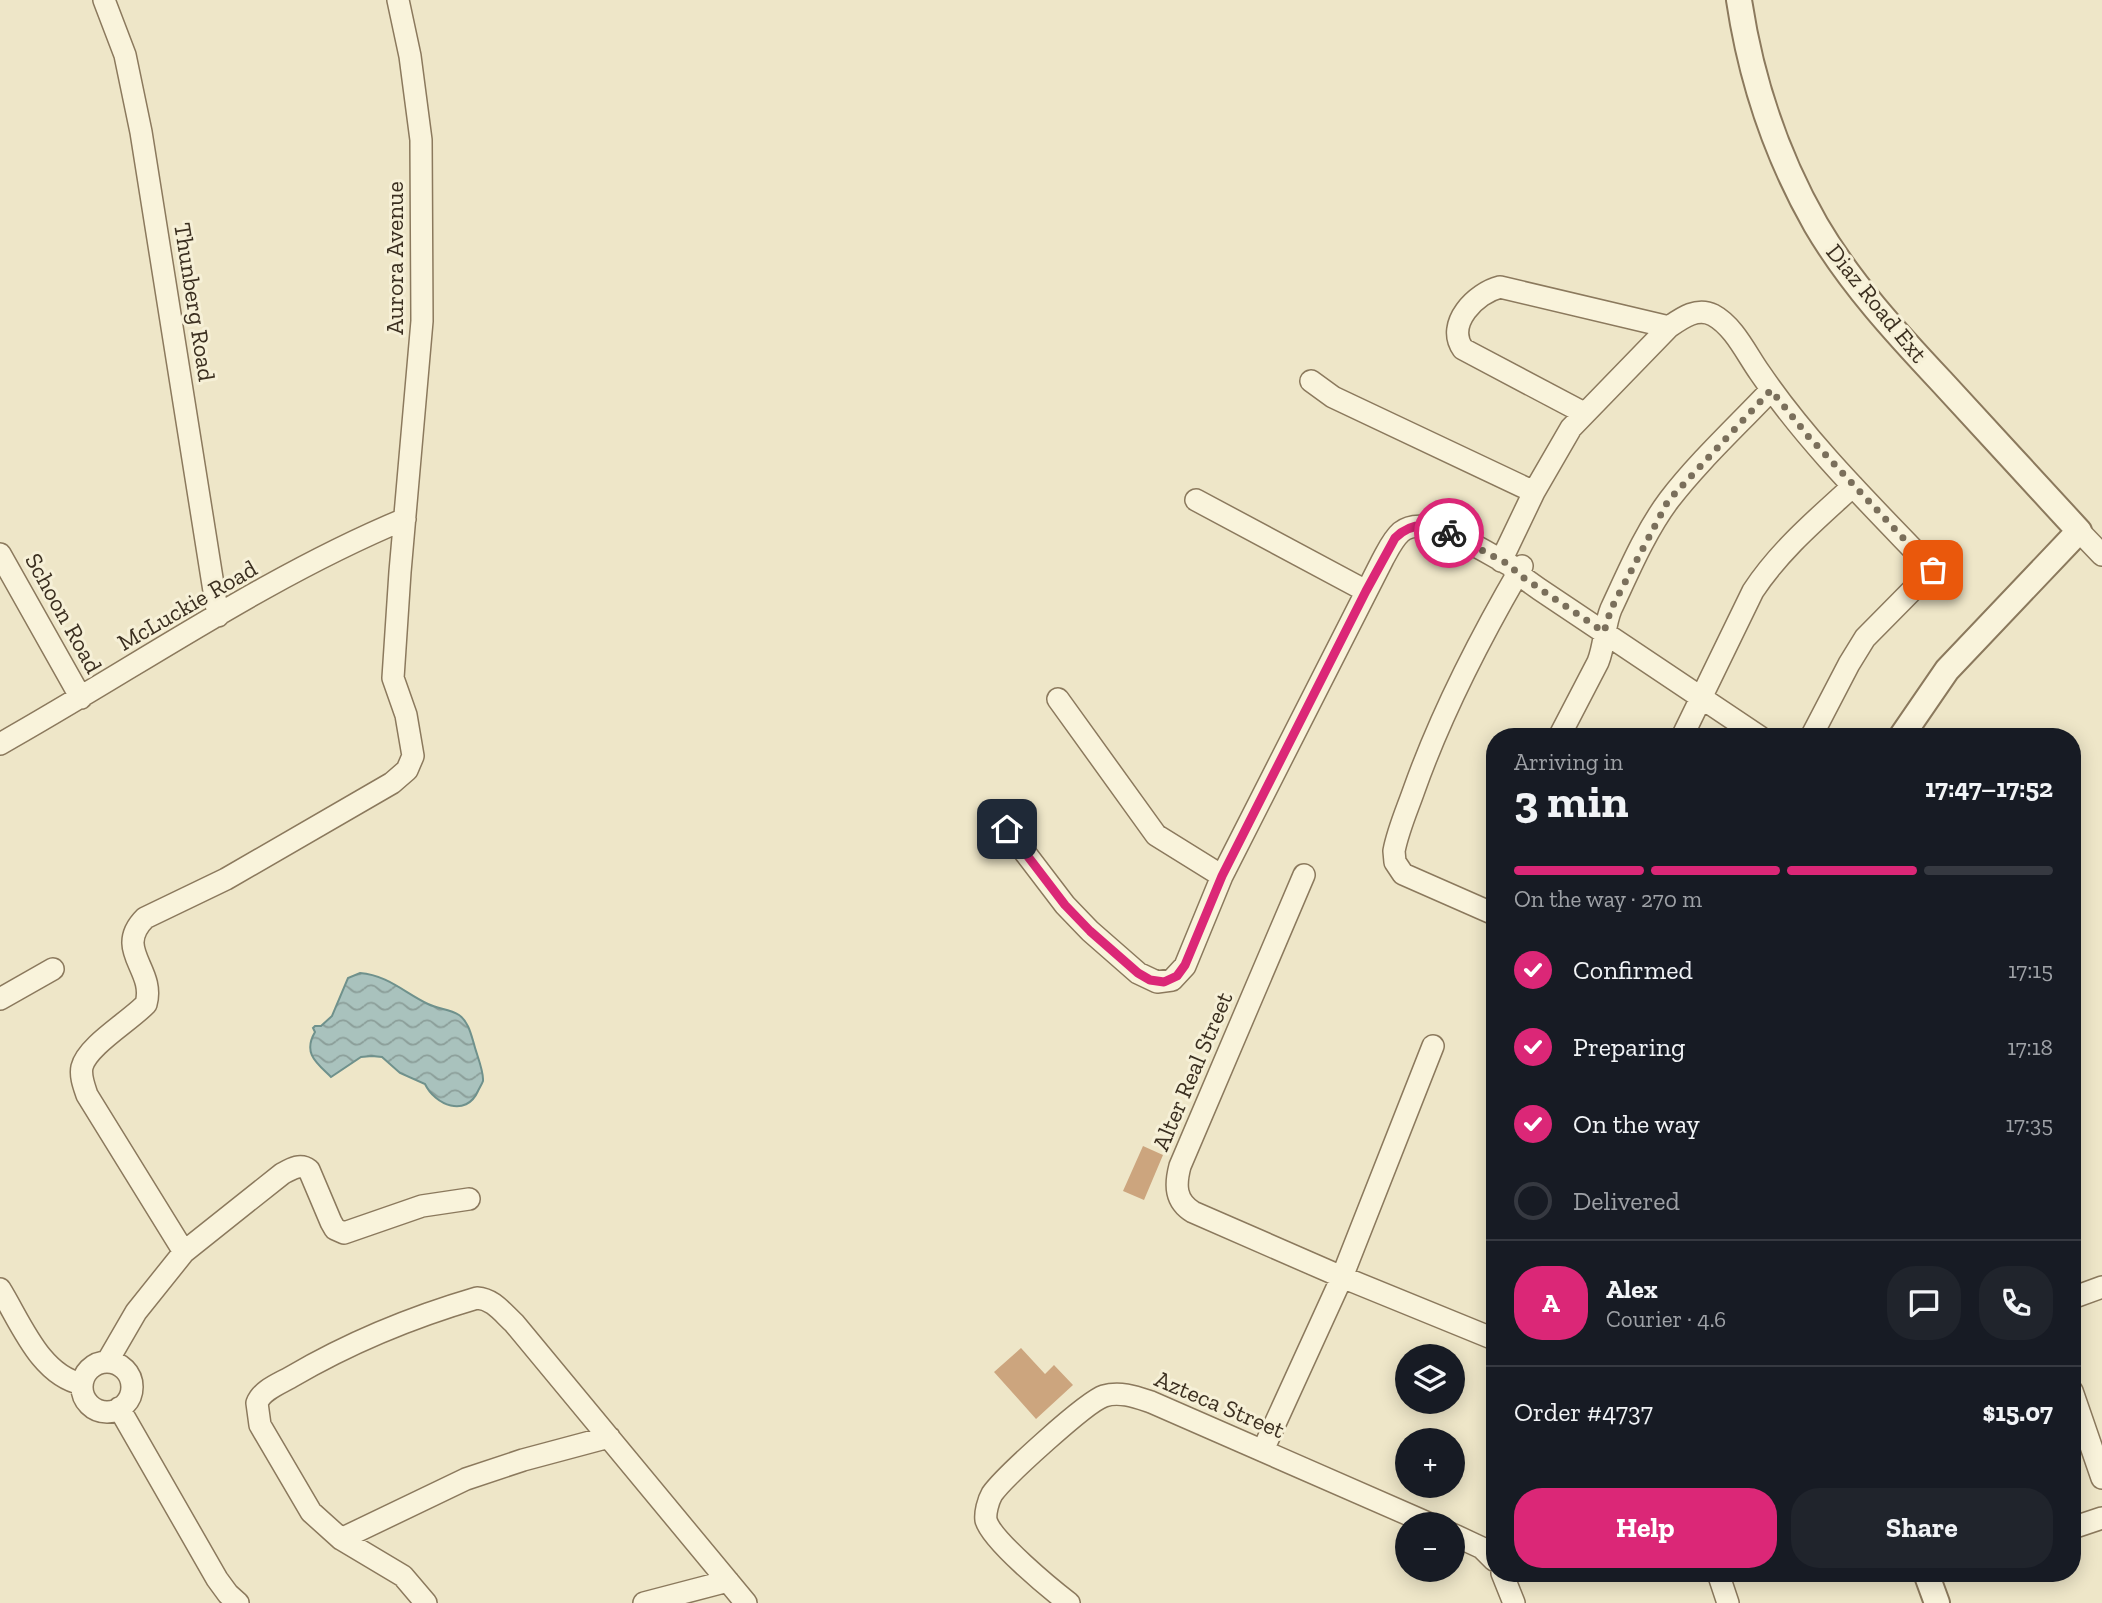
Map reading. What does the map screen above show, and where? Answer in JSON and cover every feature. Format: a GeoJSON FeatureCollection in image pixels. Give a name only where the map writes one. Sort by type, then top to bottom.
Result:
{"type":"FeatureCollection","features":[{"type":"Feature","properties":{"kind":"street","name":"Thunberg Road"},"geometry":{"type":"LineString","coordinates":[[104,0],[125,55],[141,132],[218,616]]}},
{"type":"Feature","properties":{"kind":"street","name":"Aurora Avenue"},"geometry":{"type":"LineString","coordinates":[[184,1252],[87,1095],[83,1082],[82,1066],[92,1051],[146,1004],[148,983],[132,943],[138,925],[145,918],[226,879],[392,783],[407,771],[411,764],[412,740],[393,678],[422,321],[421,140],[410,56],[398,0]]}},
{"type":"Feature","properties":{"kind":"street","name":"Diaz Road Ext"},"geometry":{"type":"LineString","coordinates":[[1739,0],[1755,83],[1770,128],[1788,173],[1817,227],[1890,327],[2102,555]]}},
{"type":"Feature","properties":{"kind":"street"},"geometry":{"type":"LineString","coordinates":[[1584,413],[1463,349],[1457,337],[1458,325],[1480,296],[1500,287],[1669,327]]}},
{"type":"Feature","properties":{"kind":"street"},"geometry":{"type":"LineString","coordinates":[[1486,905],[1404,874],[1395,862],[1394,851],[1432,738],[1513,566],[1534,492],[1553,455],[1584,413],[1669,327],[1697,313],[1713,315],[1734,335],[1782,406],[1933,570]]}},
{"type":"Feature","properties":{"kind":"street"},"geometry":{"type":"LineString","coordinates":[[1311,382],[1333,397],[1534,492]]}},
{"type":"Feature","properties":{"kind":"street"},"geometry":{"type":"LineString","coordinates":[[1564,728],[1598,662],[1604,643],[1605,626],[1641,549],[1668,501],[1771,390]]}},
{"type":"Feature","properties":{"kind":"street"},"geometry":{"type":"LineString","coordinates":[[1686,728],[1753,591],[1767,569],[1853,486]]}},
{"type":"Feature","properties":{"kind":"street"},"geometry":{"type":"LineString","coordinates":[[1196,500],[1366,591]]}},
{"type":"Feature","properties":{"kind":"street","name":"McLuckie Road"},"geometry":{"type":"LineString","coordinates":[[0,744],[350,542],[405,519]]}},
{"type":"Feature","properties":{"kind":"street"},"geometry":{"type":"LineString","coordinates":[[1007,829],[1065,905],[1090,931],[1138,973],[1157,982],[1171,980],[1185,965],[1222,876],[1366,591],[1395,538],[1402,531],[1418,525],[1443,530],[1513,566],[1704,693],[1762,728]]}},
{"type":"Feature","properties":{"kind":"street"},"geometry":{"type":"LineString","coordinates":[[1907,728],[1947,670],[2079,531]]}},
{"type":"Feature","properties":{"kind":"street"},"geometry":{"type":"LineString","coordinates":[[1816,728],[1865,638],[1949,553]]}},
{"type":"Feature","properties":{"kind":"street","name":"Schoon Road"},"geometry":{"type":"LineString","coordinates":[[0,554],[81,698]]}},
{"type":"Feature","properties":{"kind":"street"},"geometry":{"type":"LineString","coordinates":[[1704,693],[1748,728]]}},
{"type":"Feature","properties":{"kind":"street"},"geometry":{"type":"LineString","coordinates":[[1058,699],[1156,835],[1222,876]]}},
{"type":"Feature","properties":{"kind":"street","name":"Alter Real Street"},"geometry":{"type":"LineString","coordinates":[[1304,875],[1180,1166],[1177,1186],[1181,1202],[1193,1212],[1486,1336]]}},
{"type":"Feature","properties":{"kind":"street"},"geometry":{"type":"LineString","coordinates":[[0,999],[53,969]]}},
{"type":"Feature","properties":{"kind":"street"},"geometry":{"type":"LineString","coordinates":[[1263,1450],[1342,1277],[1433,1046]]}},
{"type":"Feature","properties":{"kind":"street"},"geometry":{"type":"LineString","coordinates":[[107,1362],[136,1312],[184,1252],[282,1174],[295,1167],[302,1166],[309,1170],[331,1222],[335,1229],[344,1233],[422,1206],[470,1199]]}},
{"type":"Feature","properties":{"kind":"street"},"geometry":{"type":"LineString","coordinates":[[2081,1295],[2102,1287]]}},
{"type":"Feature","properties":{"kind":"street"},"geometry":{"type":"LineString","coordinates":[[0,1289],[52,1370],[62,1378],[82,1384]]}},
{"type":"Feature","properties":{"kind":"street"},"geometry":{"type":"LineString","coordinates":[[426,1603],[403,1576],[341,1539],[311,1512],[260,1424],[257,1404],[266,1392],[315,1363],[400,1323],[477,1298],[485,1298],[493,1303],[514,1323],[746,1603]]}},
{"type":"Feature","properties":{"kind":"street"},"geometry":{"type":"LineString","coordinates":[[107,1362],[122,1367],[131,1381],[130,1397],[119,1409],[96,1409],[85,1399],[82,1384],[93,1366],[107,1362]]}},
{"type":"Feature","properties":{"kind":"street","name":"Azteca Street"},"geometry":{"type":"LineString","coordinates":[[1069,1603],[1018,1559],[992,1532],[986,1520],[987,1510],[992,1494],[1009,1476],[1085,1406],[1107,1395],[1135,1397],[1403,1512]]}},
{"type":"Feature","properties":{"kind":"street"},"geometry":{"type":"LineString","coordinates":[[119,1409],[217,1579],[239,1603]]}},
{"type":"Feature","properties":{"kind":"street"},"geometry":{"type":"LineString","coordinates":[[2081,1417],[2102,1478]]}},
{"type":"Feature","properties":{"kind":"street"},"geometry":{"type":"LineString","coordinates":[[341,1539],[466,1479],[523,1460],[609,1437]]}},
{"type":"Feature","properties":{"kind":"street"},"geometry":{"type":"LineString","coordinates":[[2081,1525],[2102,1518]]}},
{"type":"Feature","properties":{"kind":"street"},"geometry":{"type":"LineString","coordinates":[[1465,1540],[1486,1552]]}},
{"type":"Feature","properties":{"kind":"street"},"geometry":{"type":"LineString","coordinates":[[644,1603],[728,1581]]}},
{"type":"Feature","properties":{"kind":"street"},"geometry":{"type":"LineString","coordinates":[[1506,1582],[1514,1603]]}},
{"type":"Feature","properties":{"kind":"street"},"geometry":{"type":"LineString","coordinates":[[1721,1582],[1728,1603]]}},
{"type":"Feature","properties":{"kind":"street"},"geometry":{"type":"LineString","coordinates":[[1932,1582],[1937,1603]]}},
{"type":"Feature","properties":{"kind":"water"},"geometry":{"type":"Polygon","coordinates":[[[360,973],[379,977],[428,1004],[452,1011],[462,1018],[470,1032],[483,1077],[473,1099],[459,1106],[443,1103],[425,1084],[400,1073],[382,1057],[361,1057],[331,1077],[317,1063],[310,1046],[315,1032],[313,1028],[321,1026],[332,1016],[348,978],[360,973]]]}},
{"type":"Feature","properties":{"kind":"building"},"geometry":{"type":"Polygon","coordinates":[[[1143,1146],[1163,1155],[1144,1200],[1123,1191],[1143,1146]]]}},
{"type":"Feature","properties":{"kind":"building"},"geometry":{"type":"Polygon","coordinates":[[[1021,1348],[1045,1374],[1054,1365],[1073,1385],[1036,1419],[994,1372],[1021,1348]]]}},
{"type":"Feature","properties":{"kind":"way so far"},"geometry":{"type":"LineString","coordinates":[[1449,533],[1510,565],[1539,589],[1604,632],[1611,609],[1668,501],[1771,390],[1853,486],[1933,570]]}},
{"type":"Feature","properties":{"kind":"route"},"geometry":{"type":"LineString","coordinates":[[1007,829],[1065,905],[1138,973],[1157,982],[1171,980],[1177,976],[1185,965],[1222,876],[1395,538],[1402,531],[1418,525],[1449,533]]}}]}
